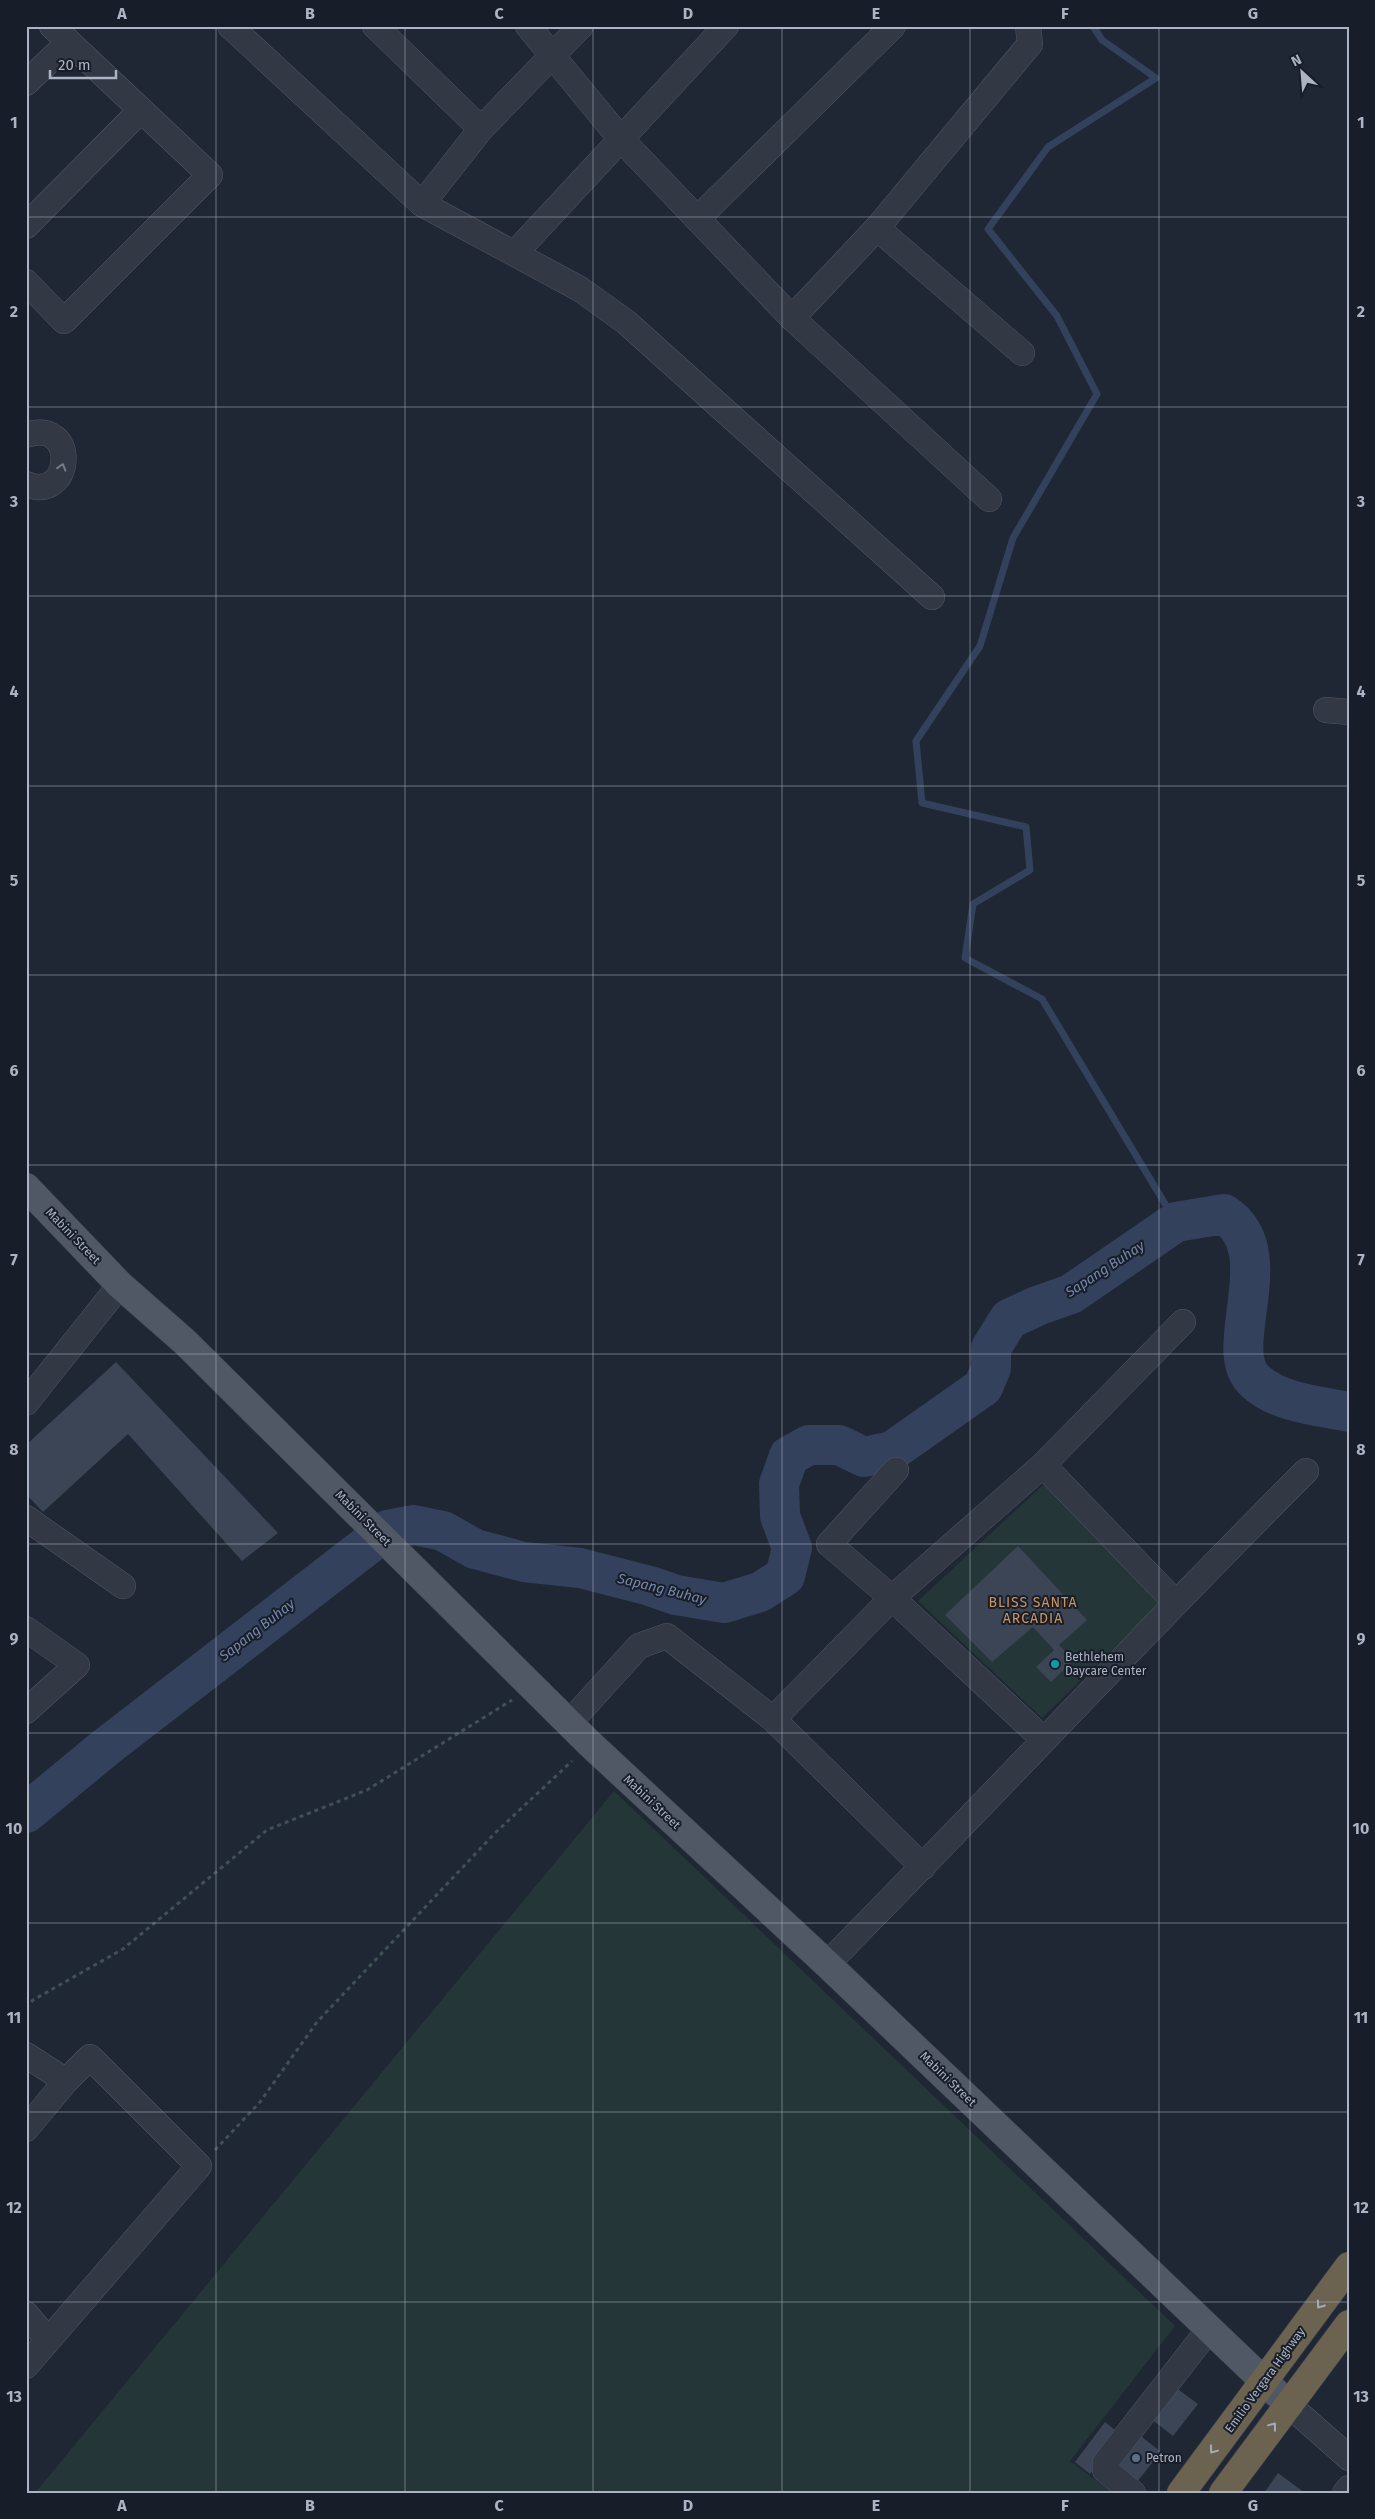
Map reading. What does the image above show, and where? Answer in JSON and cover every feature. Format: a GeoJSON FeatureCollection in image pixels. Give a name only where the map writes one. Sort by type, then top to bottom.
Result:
{"type":"FeatureCollection","features":[{"type":"Feature","properties":{"kind":"highway","name":"Emilio Vergara Highway"},"geometry":{"type":"LineString","coordinates":[[1181,2493],[1349,2266]]}},
{"type":"Feature","properties":{"kind":"highway"},"geometry":{"type":"LineString","coordinates":[[1223,2493],[1349,2324]]}},
{"type":"Feature","properties":{"kind":"main road","name":"Mabini Street"},"geometry":{"type":"LineString","coordinates":[[26,1187],[120,1284],[185,1342],[568,1723],[827,1964],[1265,2380],[1289,2405]]}},
{"type":"Feature","properties":{"kind":"street"},"geometry":{"type":"LineString","coordinates":[[230,26],[422,204],[516,252],[580,289],[626,322],[932,597]]}},
{"type":"Feature","properties":{"kind":"street"},"geometry":{"type":"LineString","coordinates":[[375,26],[481,129]]}},
{"type":"Feature","properties":{"kind":"street"},"geometry":{"type":"LineString","coordinates":[[528,26],[620,138],[792,318],[989,498]]}},
{"type":"Feature","properties":{"kind":"street"},"geometry":{"type":"LineString","coordinates":[[422,204],[481,129],[581,26]]}},
{"type":"Feature","properties":{"kind":"street"},"geometry":{"type":"LineString","coordinates":[[516,252],[726,26]]}},
{"type":"Feature","properties":{"kind":"street"},"geometry":{"type":"LineString","coordinates":[[697,219],[893,26]]}},
{"type":"Feature","properties":{"kind":"street"},"geometry":{"type":"LineString","coordinates":[[792,318],[876,228],[1030,44],[1028,26]]}},
{"type":"Feature","properties":{"kind":"street"},"geometry":{"type":"LineString","coordinates":[[26,83],[60,34],[210,175],[64,321],[26,282]]}},
{"type":"Feature","properties":{"kind":"street"},"geometry":{"type":"LineString","coordinates":[[26,226],[141,110]]}},
{"type":"Feature","properties":{"kind":"street"},"geometry":{"type":"LineString","coordinates":[[876,228],[1022,353]]}},
{"type":"Feature","properties":{"kind":"street"},"geometry":{"type":"LineString","coordinates":[[26,435],[42,433],[50,435],[57,440],[65,456],[62,473],[56,479],[49,484],[28,486]]}},
{"type":"Feature","properties":{"kind":"street"},"geometry":{"type":"LineString","coordinates":[[26,1403],[120,1284]]}},
{"type":"Feature","properties":{"kind":"street"},"geometry":{"type":"LineString","coordinates":[[773,1719],[892,1598],[1043,1465],[1183,1322]]}},
{"type":"Feature","properties":{"kind":"street"},"geometry":{"type":"LineString","coordinates":[[1043,1465],[1175,1602]]}},
{"type":"Feature","properties":{"kind":"street"},"geometry":{"type":"LineString","coordinates":[[896,1470],[829,1544],[892,1598],[1043,1739]]}},
{"type":"Feature","properties":{"kind":"street"},"geometry":{"type":"LineString","coordinates":[[827,1964],[923,1867],[1175,1602],[1306,1471]]}},
{"type":"Feature","properties":{"kind":"street"},"geometry":{"type":"LineString","coordinates":[[26,1518],[123,1586]]}},
{"type":"Feature","properties":{"kind":"street"},"geometry":{"type":"LineString","coordinates":[[26,1629],[77,1665],[26,1711]]}},
{"type":"Feature","properties":{"kind":"street"},"geometry":{"type":"LineString","coordinates":[[568,1723],[639,1646],[667,1636],[773,1719],[923,1867]]}},
{"type":"Feature","properties":{"kind":"street"},"geometry":{"type":"LineString","coordinates":[[26,2055],[66,2081]]}},
{"type":"Feature","properties":{"kind":"street"},"geometry":{"type":"LineString","coordinates":[[26,2128],[66,2081],[90,2058],[199,2166],[26,2366]]}},
{"type":"Feature","properties":{"kind":"street"},"geometry":{"type":"LineString","coordinates":[[26,2314],[48,2340]]}},
{"type":"Feature","properties":{"kind":"street"},"geometry":{"type":"LineString","coordinates":[[1133,2493],[1105,2470],[1105,2463],[1210,2328]]}},
{"type":"Feature","properties":{"kind":"street"},"geometry":{"type":"LineString","coordinates":[[1289,2405],[1349,2458]]}},
{"type":"Feature","properties":{"kind":"street"},"geometry":{"type":"LineString","coordinates":[[1345,2493],[1349,2488]]}},
{"type":"Feature","properties":{"kind":"path"},"geometry":{"type":"LineString","coordinates":[[26,2008],[33,2000],[123,1949],[267,1830],[367,1790],[518,1696]]}},
{"type":"Feature","properties":{"kind":"path"},"geometry":{"type":"LineString","coordinates":[[199,2166],[260,2102],[317,2022],[495,1833],[578,1755]]}},
{"type":"Feature","properties":{"kind":"shaded area"},"geometry":{"type":"Polygon","coordinates":[[[1044,1484],[1160,1603],[1042,1718],[918,1601],[1044,1484]]]}},
{"type":"Feature","properties":{"kind":"shaded area"},"geometry":{"type":"Polygon","coordinates":[[[614,1791],[1175,2326],[1070,2461],[1113,2493],[35,2493],[614,1791]]]}},
{"type":"Feature","properties":{"kind":"building"},"geometry":{"type":"Polygon","coordinates":[[[116,1362],[278,1533],[242,1561],[128,1434],[43,1512],[26,1494],[26,1445],[116,1362]]]}},
{"type":"Feature","properties":{"kind":"building"},"geometry":{"type":"Polygon","coordinates":[[[1018,1546],[1087,1620],[1059,1645],[1074,1660],[1051,1682],[1036,1667],[1054,1650],[1033,1627],[992,1662],[945,1615],[1018,1546]]]}},
{"type":"Feature","properties":{"kind":"building","name":"Petron"},"geometry":{"type":"Polygon","coordinates":[[[1175,2387],[1198,2404],[1173,2436],[1150,2418],[1175,2387]]]}},
{"type":"Feature","properties":{"kind":"building"},"geometry":{"type":"Polygon","coordinates":[[[1105,2422],[1120,2434],[1090,2474],[1075,2462],[1105,2422]]]}},
{"type":"Feature","properties":{"kind":"building","name":"Petron"},"geometry":{"type":"Polygon","coordinates":[[[1137,2433],[1161,2452],[1136,2483],[1112,2464],[1137,2433]]]}},
{"type":"Feature","properties":{"kind":"building"},"geometry":{"type":"Polygon","coordinates":[[[1278,2473],[1305,2493],[1264,2493],[1278,2473]]]}},
{"type":"Feature","properties":{"kind":"waterway"},"geometry":{"type":"LineString","coordinates":[[1093,26],[1102,40],[1156,78],[1048,147],[988,229],[1057,316],[1097,394],[1013,538],[980,646],[916,741],[922,803],[1026,827],[1030,870],[973,904],[965,958],[1042,999],[1176,1222]]}},
{"type":"Feature","properties":{"kind":"waterway","name":"Sapang Buhay"},"geometry":{"type":"LineString","coordinates":[[26,1813],[106,1747],[387,1530],[414,1525],[443,1531],[475,1549],[524,1562],[580,1568],[650,1586],[676,1595],[724,1603],[760,1592],[785,1576],[792,1548],[780,1516],[779,1484],[789,1456],[809,1445],[839,1445],[864,1457],[892,1451],[983,1387],[991,1368],[991,1348],[1009,1319],[1037,1306],[1071,1294],[1176,1222],[1224,1214],[1241,1231],[1249,1252],[1250,1275],[1243,1347],[1246,1366],[1255,1381],[1264,1388],[1287,1399],[1349,1412]]}},
{"type":"Feature","properties":{"kind":"place","name":"Bethlehem Daycare Center"},"geometry":{"type":"Point","coordinates":[1055,1664]}},
{"type":"Feature","properties":{"kind":"place","name":"Petron"},"geometry":{"type":"Point","coordinates":[1136,2458]}},
{"type":"Feature","properties":{"kind":"district","name":"BLISS SANTA ARCADIA"},"geometry":{"type":"Point","coordinates":[1033,1610]}}]}
